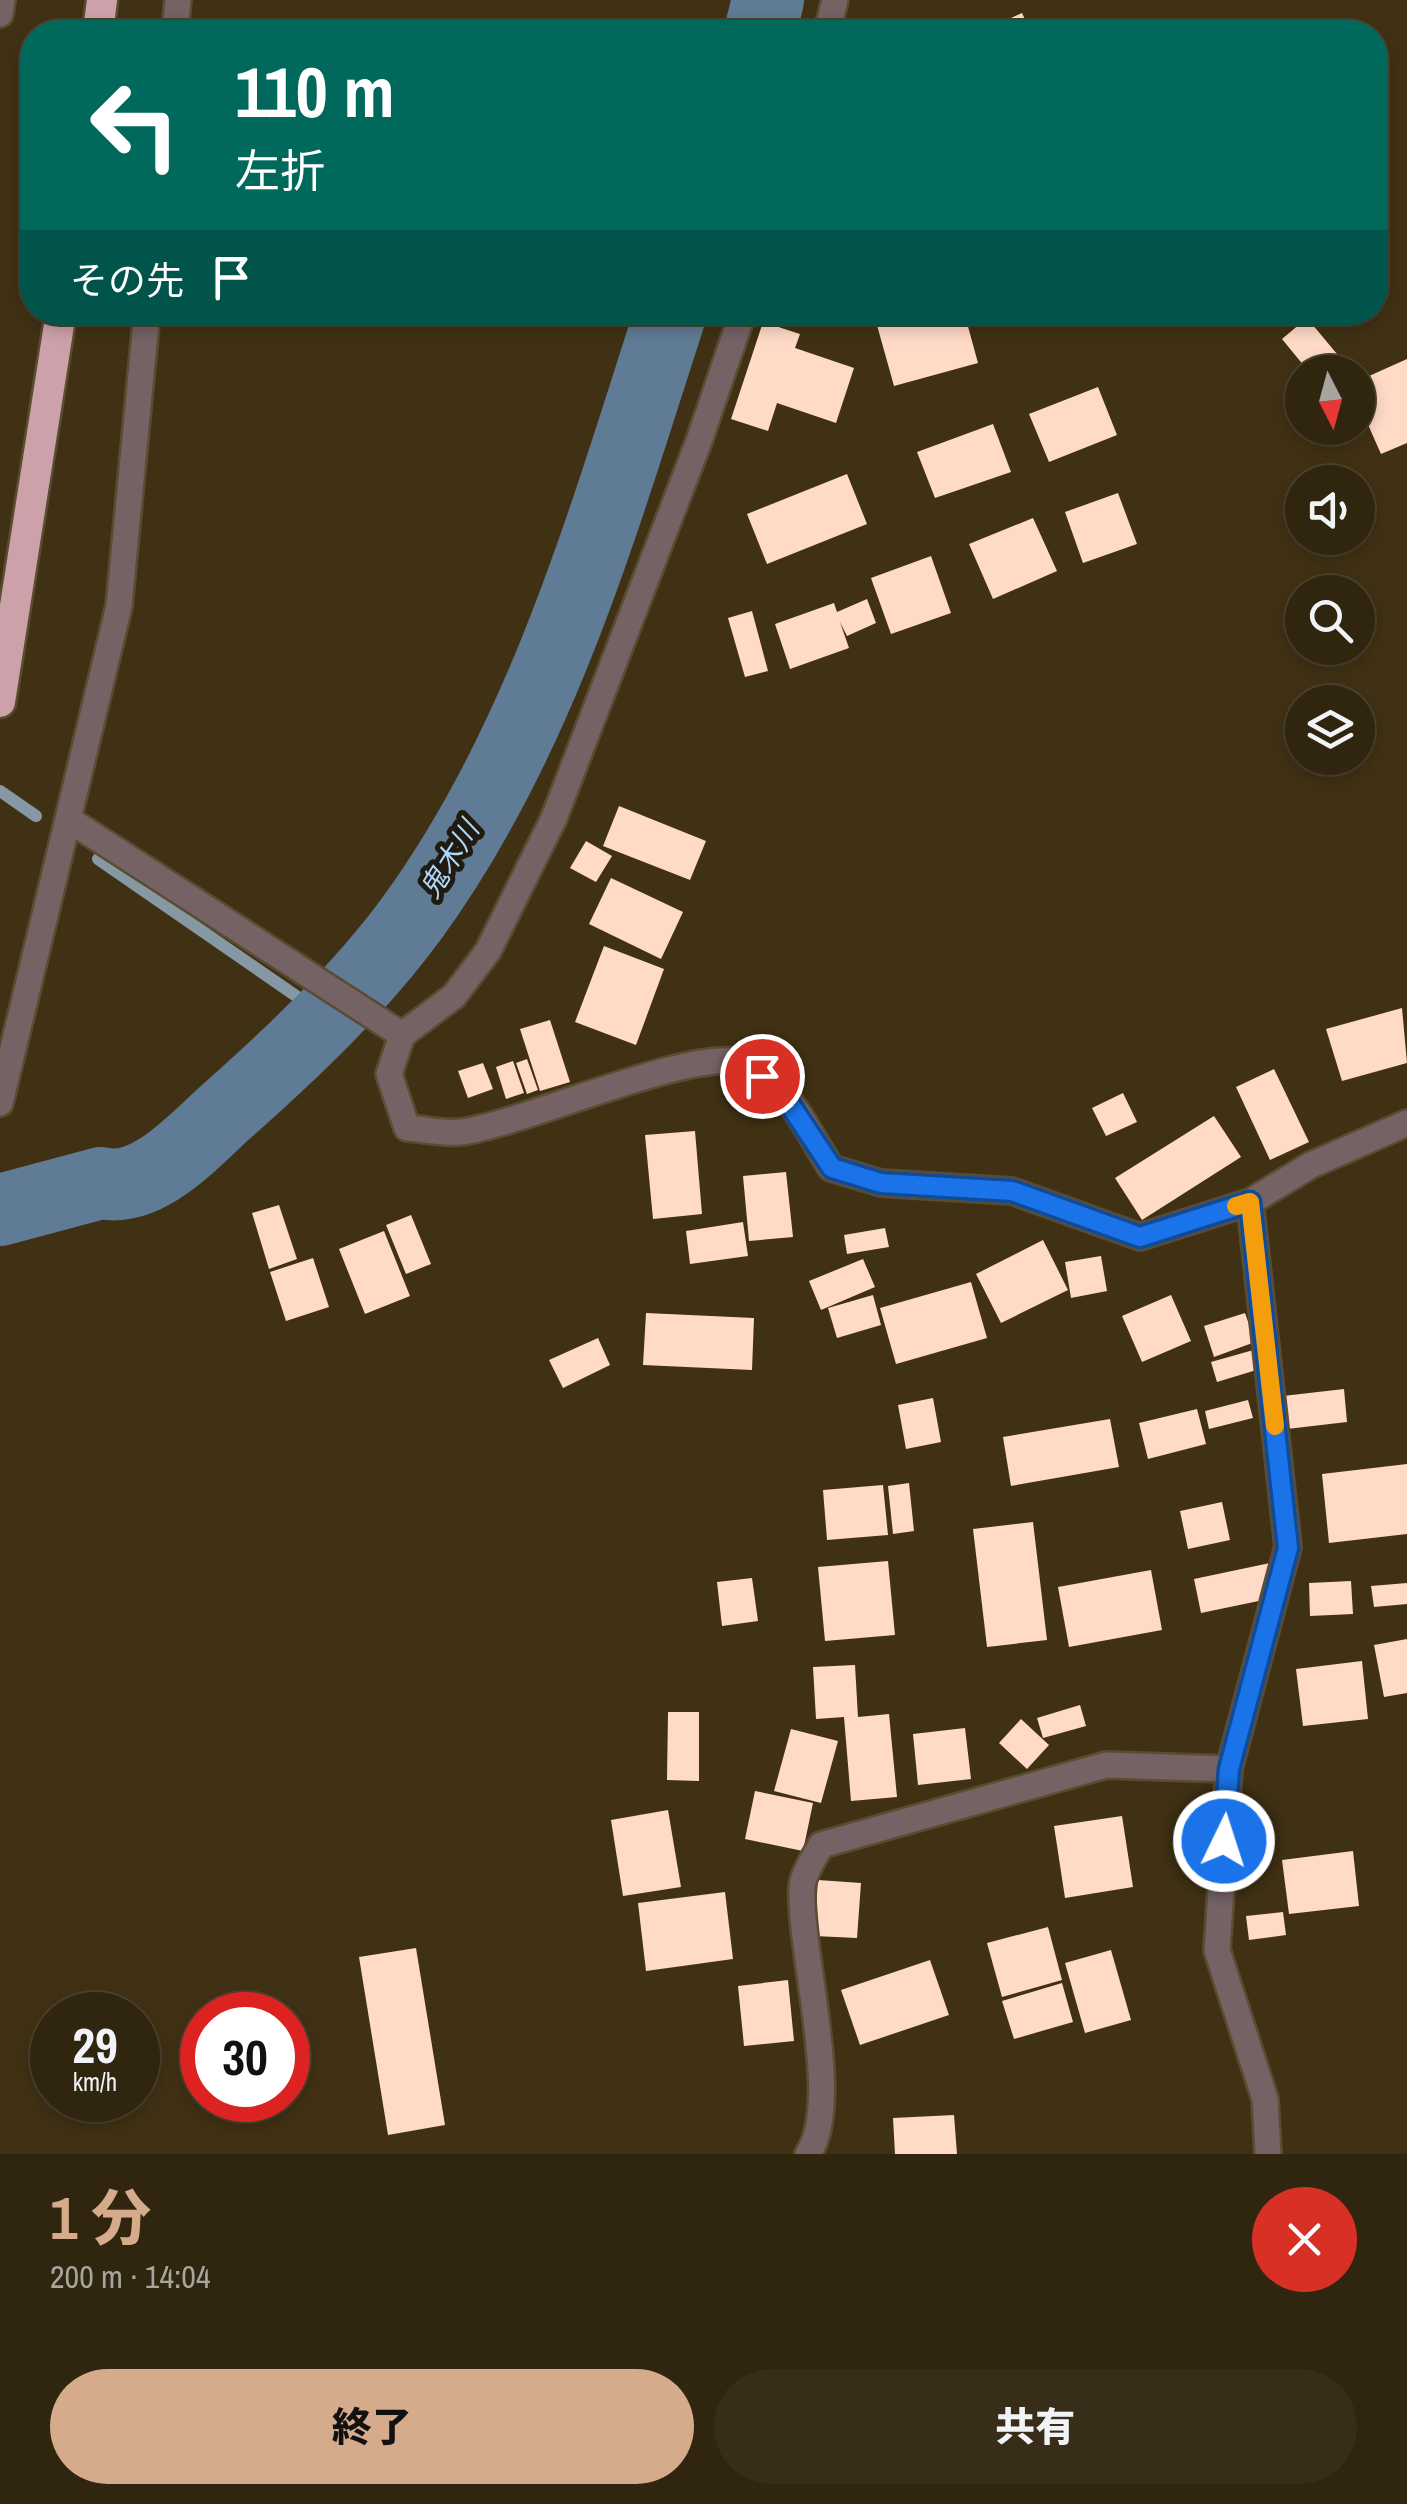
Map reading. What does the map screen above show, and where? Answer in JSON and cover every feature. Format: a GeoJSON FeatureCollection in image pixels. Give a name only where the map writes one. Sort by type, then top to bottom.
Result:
{"type":"FeatureCollection","features":[{"type":"Feature","properties":{"kind":"highway"},"geometry":{"type":"LineString","coordinates":[[0,702],[60,325]]}},
{"type":"Feature","properties":{"kind":"street"},"geometry":{"type":"LineString","coordinates":[[0,14],[2,0]]}},
{"type":"Feature","properties":{"kind":"street"},"geometry":{"type":"LineString","coordinates":[[0,1103],[71,821],[118,606],[146,325]]}},
{"type":"Feature","properties":{"kind":"street"},"geometry":{"type":"LineString","coordinates":[[739,325],[699,440],[554,818],[488,951],[454,996],[401,1034],[389,1074],[407,1128],[471,1130],[706,1061],[744,1063],[779,1088],[832,1168],[881,1183],[1012,1191],[1140,1237],[1250,1202],[1311,1165],[1407,1123]]}},
{"type":"Feature","properties":{"kind":"street"},"geometry":{"type":"LineString","coordinates":[[71,821],[276,957],[401,1034]]}},
{"type":"Feature","properties":{"kind":"street"},"geometry":{"type":"LineString","coordinates":[[1250,1202],[1288,1548],[1229,1769],[1217,1950],[1265,2099],[1268,2154]]}},
{"type":"Feature","properties":{"kind":"street"},"geometry":{"type":"LineString","coordinates":[[808,2154],[819,2138],[820,2064],[802,1883],[821,1844],[918,1821],[1106,1765],[1229,1769]]}},
{"type":"Feature","properties":{"kind":"building"},"geometry":{"type":"Polygon","coordinates":[[[1022,13],[1025,20],[1007,20],[1022,13]]]}},
{"type":"Feature","properties":{"kind":"building"},"geometry":{"type":"Polygon","coordinates":[[[762,325],[800,334],[795,348],[854,368],[836,423],[777,403],[768,431],[731,419],[762,325]]]}},
{"type":"Feature","properties":{"kind":"building"},"geometry":{"type":"Polygon","coordinates":[[[877,325],[968,325],[978,363],[894,386],[877,325]]]}},
{"type":"Feature","properties":{"kind":"building"},"geometry":{"type":"Polygon","coordinates":[[[1299,325],[1313,325],[1338,355],[1295,355],[1282,339],[1299,325]]]}},
{"type":"Feature","properties":{"kind":"building"},"geometry":{"type":"Polygon","coordinates":[[[1407,359],[1407,443],[1381,454],[1375,440],[1375,373],[1407,359]]]}},
{"type":"Feature","properties":{"kind":"building"},"geometry":{"type":"Polygon","coordinates":[[[1098,387],[1117,435],[1049,462],[1029,414],[1098,387]]]}},
{"type":"Feature","properties":{"kind":"building"},"geometry":{"type":"Polygon","coordinates":[[[993,424],[1011,472],[935,498],[917,452],[993,424]]]}},
{"type":"Feature","properties":{"kind":"building"},"geometry":{"type":"Polygon","coordinates":[[[847,474],[867,524],[767,564],[747,514],[847,474]]]}},
{"type":"Feature","properties":{"kind":"building"},"geometry":{"type":"Polygon","coordinates":[[[1118,493],[1137,544],[1083,563],[1065,512],[1118,493]]]}},
{"type":"Feature","properties":{"kind":"building"},"geometry":{"type":"Polygon","coordinates":[[[1033,518],[1057,571],[993,599],[969,544],[1033,518]]]}},
{"type":"Feature","properties":{"kind":"building"},"geometry":{"type":"Polygon","coordinates":[[[931,556],[951,613],[891,634],[871,578],[931,556]]]}},
{"type":"Feature","properties":{"kind":"building"},"geometry":{"type":"Polygon","coordinates":[[[867,599],[876,623],[847,636],[840,622],[849,648],[790,669],[775,624],[834,603],[837,612],[867,599]]]}},
{"type":"Feature","properties":{"kind":"building"},"geometry":{"type":"Polygon","coordinates":[[[752,611],[768,671],[745,677],[728,618],[752,611]]]}},
{"type":"Feature","properties":{"kind":"building"},"geometry":{"type":"Polygon","coordinates":[[[619,806],[706,841],[690,880],[603,846],[619,806]]]}},
{"type":"Feature","properties":{"kind":"building"},"geometry":{"type":"Polygon","coordinates":[[[586,841],[612,856],[596,882],[570,868],[586,841]]]}},
{"type":"Feature","properties":{"kind":"building"},"geometry":{"type":"Polygon","coordinates":[[[611,878],[683,912],[661,959],[589,924],[611,878]]]}},
{"type":"Feature","properties":{"kind":"building"},"geometry":{"type":"Polygon","coordinates":[[[604,946],[664,969],[636,1045],[575,1022],[604,946]]]}},
{"type":"Feature","properties":{"kind":"building"},"geometry":{"type":"Polygon","coordinates":[[[1402,1008],[1407,1063],[1342,1081],[1326,1029],[1402,1008]]]}},
{"type":"Feature","properties":{"kind":"building"},"geometry":{"type":"Polygon","coordinates":[[[550,1020],[570,1082],[540,1091],[520,1029],[550,1020]]]}},
{"type":"Feature","properties":{"kind":"building"},"geometry":{"type":"Polygon","coordinates":[[[527,1059],[538,1090],[527,1094],[516,1063],[527,1059]]]}},
{"type":"Feature","properties":{"kind":"building"},"geometry":{"type":"Polygon","coordinates":[[[513,1061],[524,1093],[506,1099],[496,1067],[513,1061]]]}},
{"type":"Feature","properties":{"kind":"building"},"geometry":{"type":"Polygon","coordinates":[[[483,1063],[493,1089],[468,1098],[458,1071],[483,1063]]]}},
{"type":"Feature","properties":{"kind":"building"},"geometry":{"type":"Polygon","coordinates":[[[1274,1069],[1309,1142],[1270,1160],[1236,1087],[1274,1069]]]}},
{"type":"Feature","properties":{"kind":"building"},"geometry":{"type":"Polygon","coordinates":[[[1123,1093],[1137,1122],[1106,1136],[1092,1108],[1123,1093]]]}},
{"type":"Feature","properties":{"kind":"building"},"geometry":{"type":"Polygon","coordinates":[[[1214,1116],[1241,1157],[1142,1220],[1115,1178],[1214,1116]]]}},
{"type":"Feature","properties":{"kind":"building"},"geometry":{"type":"Polygon","coordinates":[[[695,1131],[702,1214],[653,1219],[645,1135],[695,1131]]]}},
{"type":"Feature","properties":{"kind":"building"},"geometry":{"type":"Polygon","coordinates":[[[786,1172],[793,1237],[749,1241],[743,1176],[786,1172]]]}},
{"type":"Feature","properties":{"kind":"building"},"geometry":{"type":"Polygon","coordinates":[[[279,1205],[297,1259],[269,1269],[252,1213],[279,1205]]]}},
{"type":"Feature","properties":{"kind":"building"},"geometry":{"type":"Polygon","coordinates":[[[411,1215],[431,1264],[406,1274],[386,1225],[411,1215]]]}},
{"type":"Feature","properties":{"kind":"building"},"geometry":{"type":"Polygon","coordinates":[[[743,1222],[748,1256],[690,1264],[686,1231],[743,1222]]]}},
{"type":"Feature","properties":{"kind":"building"},"geometry":{"type":"Polygon","coordinates":[[[885,1228],[889,1247],[847,1254],[844,1235],[885,1228]]]}},
{"type":"Feature","properties":{"kind":"building"},"geometry":{"type":"Polygon","coordinates":[[[384,1231],[410,1296],[365,1314],[339,1249],[384,1231]]]}},
{"type":"Feature","properties":{"kind":"building"},"geometry":{"type":"Polygon","coordinates":[[[1043,1240],[1068,1290],[1001,1323],[976,1274],[1043,1240]]]}},
{"type":"Feature","properties":{"kind":"building"},"geometry":{"type":"Polygon","coordinates":[[[1101,1256],[1107,1291],[1071,1298],[1065,1262],[1101,1256]]]}},
{"type":"Feature","properties":{"kind":"building"},"geometry":{"type":"Polygon","coordinates":[[[313,1258],[329,1307],[286,1321],[270,1272],[313,1258]]]}},
{"type":"Feature","properties":{"kind":"building"},"geometry":{"type":"Polygon","coordinates":[[[863,1259],[875,1287],[821,1310],[809,1281],[863,1259]]]}},
{"type":"Feature","properties":{"kind":"building"},"geometry":{"type":"Polygon","coordinates":[[[971,1282],[987,1338],[896,1364],[880,1308],[971,1282]]]}},
{"type":"Feature","properties":{"kind":"building"},"geometry":{"type":"Polygon","coordinates":[[[873,1295],[881,1325],[837,1338],[828,1308],[873,1295]]]}},
{"type":"Feature","properties":{"kind":"building"},"geometry":{"type":"Polygon","coordinates":[[[1171,1295],[1191,1341],[1142,1362],[1122,1316],[1171,1295]]]}},
{"type":"Feature","properties":{"kind":"building"},"geometry":{"type":"Polygon","coordinates":[[[646,1313],[754,1318],[752,1370],[643,1365],[646,1313]]]}},
{"type":"Feature","properties":{"kind":"building"},"geometry":{"type":"Polygon","coordinates":[[[1245,1313],[1255,1342],[1214,1357],[1204,1326],[1245,1313]]]}},
{"type":"Feature","properties":{"kind":"building"},"geometry":{"type":"Polygon","coordinates":[[[598,1338],[610,1365],[563,1388],[549,1360],[598,1338]]]}},
{"type":"Feature","properties":{"kind":"building"},"geometry":{"type":"Polygon","coordinates":[[[1257,1349],[1263,1368],[1217,1382],[1211,1362],[1257,1349]]]}},
{"type":"Feature","properties":{"kind":"building"},"geometry":{"type":"Polygon","coordinates":[[[1344,1389],[1347,1422],[1287,1429],[1283,1396],[1344,1389]]]}},
{"type":"Feature","properties":{"kind":"building"},"geometry":{"type":"Polygon","coordinates":[[[933,1398],[941,1442],[906,1449],[898,1405],[933,1398]]]}},
{"type":"Feature","properties":{"kind":"building"},"geometry":{"type":"Polygon","coordinates":[[[1248,1400],[1253,1418],[1209,1429],[1205,1411],[1248,1400]]]}},
{"type":"Feature","properties":{"kind":"building"},"geometry":{"type":"Polygon","coordinates":[[[1197,1409],[1206,1444],[1148,1459],[1139,1423],[1197,1409]]]}},
{"type":"Feature","properties":{"kind":"building"},"geometry":{"type":"Polygon","coordinates":[[[1110,1419],[1119,1467],[1011,1486],[1003,1437],[1110,1419]]]}},
{"type":"Feature","properties":{"kind":"building"},"geometry":{"type":"Polygon","coordinates":[[[1407,1464],[1407,1534],[1329,1543],[1322,1474],[1407,1464]]]}},
{"type":"Feature","properties":{"kind":"building"},"geometry":{"type":"Polygon","coordinates":[[[909,1483],[914,1531],[893,1534],[888,1486],[909,1483]]]}},
{"type":"Feature","properties":{"kind":"building"},"geometry":{"type":"Polygon","coordinates":[[[883,1485],[888,1535],[827,1540],[823,1490],[883,1485]]]}},
{"type":"Feature","properties":{"kind":"building"},"geometry":{"type":"Polygon","coordinates":[[[1222,1502],[1230,1540],[1188,1549],[1180,1511],[1222,1502]]]}},
{"type":"Feature","properties":{"kind":"building"},"geometry":{"type":"Polygon","coordinates":[[[1033,1522],[1047,1640],[987,1647],[973,1529],[1033,1522]]]}},
{"type":"Feature","properties":{"kind":"building"},"geometry":{"type":"Polygon","coordinates":[[[888,1561],[895,1635],[825,1641],[818,1567],[888,1561]]]}},
{"type":"Feature","properties":{"kind":"building"},"geometry":{"type":"Polygon","coordinates":[[[1270,1563],[1278,1597],[1201,1613],[1194,1579],[1270,1563]]]}},
{"type":"Feature","properties":{"kind":"building"},"geometry":{"type":"Polygon","coordinates":[[[1151,1570],[1162,1630],[1069,1647],[1058,1587],[1151,1570]]]}},
{"type":"Feature","properties":{"kind":"building"},"geometry":{"type":"Polygon","coordinates":[[[752,1578],[758,1621],[722,1626],[717,1582],[752,1578]]]}},
{"type":"Feature","properties":{"kind":"building"},"geometry":{"type":"Polygon","coordinates":[[[1351,1581],[1353,1614],[1310,1616],[1309,1583],[1351,1581]]]}},
{"type":"Feature","properties":{"kind":"building"},"geometry":{"type":"Polygon","coordinates":[[[1407,1583],[1407,1604],[1374,1607],[1371,1586],[1407,1583]]]}},
{"type":"Feature","properties":{"kind":"building"},"geometry":{"type":"Polygon","coordinates":[[[1407,1639],[1407,1693],[1384,1697],[1374,1645],[1407,1639]]]}},
{"type":"Feature","properties":{"kind":"building"},"geometry":{"type":"Polygon","coordinates":[[[1362,1661],[1368,1719],[1303,1726],[1296,1669],[1362,1661]]]}},
{"type":"Feature","properties":{"kind":"building"},"geometry":{"type":"Polygon","coordinates":[[[855,1665],[858,1717],[889,1714],[897,1797],[851,1801],[844,1717],[816,1719],[813,1667],[855,1665]]]}},
{"type":"Feature","properties":{"kind":"building"},"geometry":{"type":"Polygon","coordinates":[[[1080,1705],[1086,1726],[1043,1738],[1037,1718],[1080,1705]]]}},
{"type":"Feature","properties":{"kind":"building"},"geometry":{"type":"Polygon","coordinates":[[[668,1712],[699,1712],[699,1781],[667,1780],[668,1712]]]}},
{"type":"Feature","properties":{"kind":"building"},"geometry":{"type":"Polygon","coordinates":[[[1021,1719],[1049,1745],[1027,1769],[999,1743],[1021,1719]]]}},
{"type":"Feature","properties":{"kind":"building"},"geometry":{"type":"Polygon","coordinates":[[[965,1728],[971,1779],[918,1785],[913,1734],[965,1728]]]}},
{"type":"Feature","properties":{"kind":"building"},"geometry":{"type":"Polygon","coordinates":[[[791,1729],[838,1741],[821,1803],[774,1791],[791,1729]]]}},
{"type":"Feature","properties":{"kind":"building"},"geometry":{"type":"Polygon","coordinates":[[[755,1791],[813,1803],[803,1851],[745,1839],[755,1791]]]}},
{"type":"Feature","properties":{"kind":"building"},"geometry":{"type":"Polygon","coordinates":[[[668,1810],[681,1887],[623,1896],[611,1820],[668,1810]]]}},
{"type":"Feature","properties":{"kind":"building"},"geometry":{"type":"Polygon","coordinates":[[[1122,1816],[1133,1887],[1065,1898],[1054,1826],[1122,1816]]]}},
{"type":"Feature","properties":{"kind":"building"},"geometry":{"type":"Polygon","coordinates":[[[1353,1851],[1359,1906],[1289,1914],[1282,1860],[1353,1851]]]}},
{"type":"Feature","properties":{"kind":"building"},"geometry":{"type":"Polygon","coordinates":[[[818,1880],[861,1883],[857,1938],[814,1936],[818,1880]]]}},
{"type":"Feature","properties":{"kind":"building"},"geometry":{"type":"Polygon","coordinates":[[[725,1892],[733,1959],[646,1971],[638,1903],[725,1892]]]}},
{"type":"Feature","properties":{"kind":"building"},"geometry":{"type":"Polygon","coordinates":[[[1283,1912],[1286,1935],[1249,1940],[1246,1916],[1283,1912]]]}},
{"type":"Feature","properties":{"kind":"building"},"geometry":{"type":"Polygon","coordinates":[[[1048,1927],[1062,1980],[1002,1997],[987,1943],[1048,1927]]]}},
{"type":"Feature","properties":{"kind":"building"},"geometry":{"type":"Polygon","coordinates":[[[416,1948],[445,2125],[388,2135],[359,1957],[416,1948]]]}},
{"type":"Feature","properties":{"kind":"building"},"geometry":{"type":"Polygon","coordinates":[[[1111,1950],[1131,2020],[1085,2033],[1065,1963],[1111,1950]]]}},
{"type":"Feature","properties":{"kind":"building"},"geometry":{"type":"Polygon","coordinates":[[[930,1960],[949,2015],[860,2045],[841,1990],[930,1960]]]}},
{"type":"Feature","properties":{"kind":"building"},"geometry":{"type":"Polygon","coordinates":[[[788,1980],[794,2041],[744,2046],[738,1986],[788,1980]]]}},
{"type":"Feature","properties":{"kind":"building"},"geometry":{"type":"Polygon","coordinates":[[[1062,1983],[1073,2022],[1014,2039],[1002,2001],[1062,1983]]]}},
{"type":"Feature","properties":{"kind":"building"},"geometry":{"type":"Polygon","coordinates":[[[954,2115],[957,2154],[895,2154],[893,2118],[954,2115]]]}},
{"type":"Feature","properties":{"kind":"waterway","name":"鬼木川"},"geometry":{"type":"LineString","coordinates":[[763,20],[768,0]]}},
{"type":"Feature","properties":{"kind":"waterway","name":"鬼木川"},"geometry":{"type":"LineString","coordinates":[[0,1210],[101,1183],[137,1180],[170,1161],[325,1019],[412,918],[458,849],[534,702],[594,548],[667,325]]}},
{"type":"Feature","properties":{"kind":"waterway"},"geometry":{"type":"LineString","coordinates":[[0,791],[36,816]]}},
{"type":"Feature","properties":{"kind":"waterway"},"geometry":{"type":"LineString","coordinates":[[98,859],[325,1016]]}},
{"type":"Feature","properties":{"kind":"slow traffic"},"geometry":{"type":"LineString","coordinates":[[1236,1206],[1250,1202],[1275,1426]]}},
{"type":"Feature","properties":{"kind":"route"},"geometry":{"type":"LineString","coordinates":[[762,1076],[779,1088],[832,1168],[881,1183],[1012,1191],[1140,1237],[1250,1202],[1288,1548],[1229,1769],[1224,1841]]}}]}
